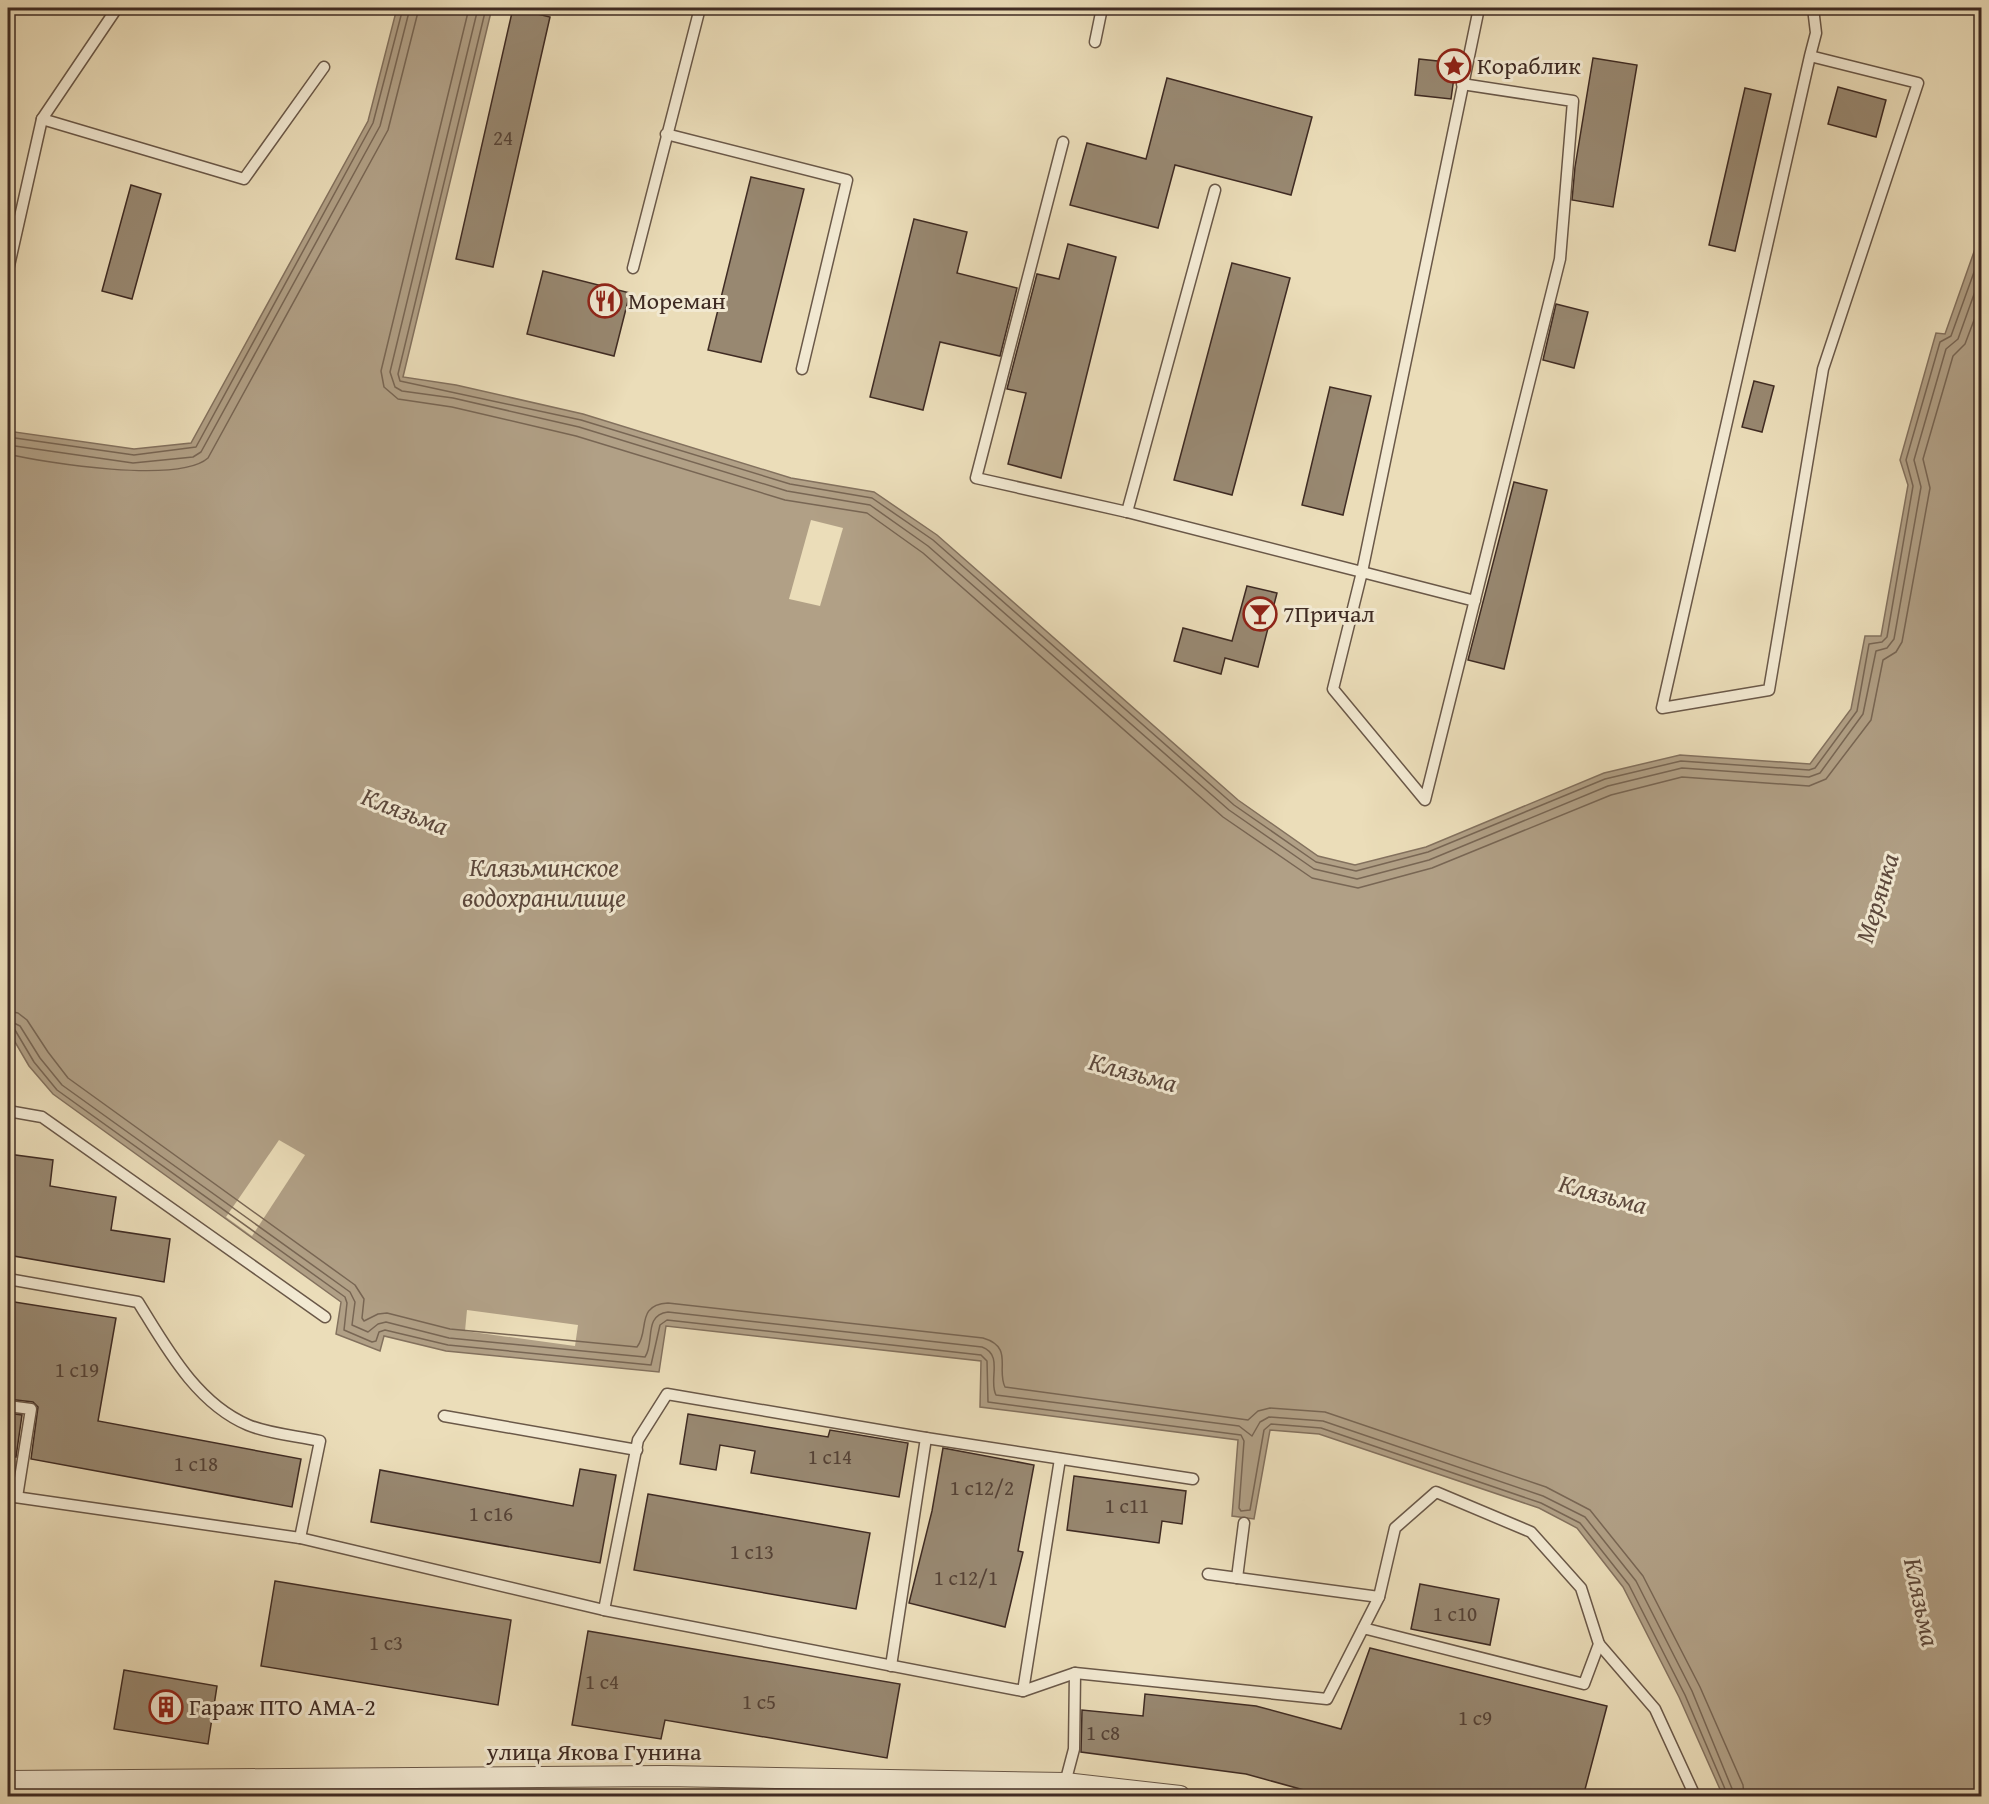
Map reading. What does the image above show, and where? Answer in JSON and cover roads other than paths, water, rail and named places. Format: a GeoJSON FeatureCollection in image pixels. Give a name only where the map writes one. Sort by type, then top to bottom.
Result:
{"type":"FeatureCollection","features":[{"type":"Feature","properties":{"kind":"street","name":"улица Якова Гунина"},"geometry":{"type":"LineString","coordinates":[[8,1781],[666,1776],[1065,1783],[1180,1797]]}},
{"type":"Feature","properties":{"kind":"lane"},"geometry":{"type":"LineString","coordinates":[[8,270],[42,119],[117,8]]}},
{"type":"Feature","properties":{"kind":"lane"},"geometry":{"type":"LineString","coordinates":[[633,268],[700,8]]}},
{"type":"Feature","properties":{"kind":"lane"},"geometry":{"type":"LineString","coordinates":[[1095,42],[1102,8]]}},
{"type":"Feature","properties":{"kind":"lane"},"geometry":{"type":"LineString","coordinates":[[1462,84],[1573,101],[1560,259],[1425,800],[1333,689],[1362,572],[1462,84],[1479,8]]}},
{"type":"Feature","properties":{"kind":"lane"},"geometry":{"type":"LineString","coordinates":[[1810,56],[1918,83],[1823,369],[1769,690],[1662,708],[1810,56],[1816,33],[1813,8]]}},
{"type":"Feature","properties":{"kind":"lane"},"geometry":{"type":"LineString","coordinates":[[42,119],[244,179],[324,67]]}},
{"type":"Feature","properties":{"kind":"lane"},"geometry":{"type":"LineString","coordinates":[[666,134],[847,180],[802,369]]}},
{"type":"Feature","properties":{"kind":"lane"},"geometry":{"type":"LineString","coordinates":[[1063,142],[976,478],[1127,512],[1475,601]]}},
{"type":"Feature","properties":{"kind":"lane"},"geometry":{"type":"LineString","coordinates":[[1127,512],[1215,190]]}},
{"type":"Feature","properties":{"kind":"lane"},"geometry":{"type":"LineString","coordinates":[[8,1111],[42,1117],[325,1317]]}},
{"type":"Feature","properties":{"kind":"lane"},"geometry":{"type":"LineString","coordinates":[[8,1279],[138,1302],[175,1361],[216,1406],[248,1426],[320,1440],[300,1538]]}},
{"type":"Feature","properties":{"kind":"lane"},"geometry":{"type":"LineString","coordinates":[[604,1610],[638,1440],[667,1394],[926,1438],[1193,1479]]}},
{"type":"Feature","properties":{"kind":"lane"},"geometry":{"type":"LineString","coordinates":[[8,1406],[31,1409],[12,1496],[300,1538],[604,1610],[1023,1691],[1075,1673],[1328,1699],[1379,1596],[1395,1528],[1436,1492],[1531,1532],[1581,1588],[1599,1644],[1655,1709],[1695,1797]]}},
{"type":"Feature","properties":{"kind":"lane"},"geometry":{"type":"LineString","coordinates":[[444,1416],[637,1450]]}},
{"type":"Feature","properties":{"kind":"lane"},"geometry":{"type":"LineString","coordinates":[[891,1666],[926,1438]]}},
{"type":"Feature","properties":{"kind":"lane"},"geometry":{"type":"LineString","coordinates":[[1023,1691],[1059,1459]]}},
{"type":"Feature","properties":{"kind":"lane"},"geometry":{"type":"LineString","coordinates":[[1237,1578],[1244,1523]]}},
{"type":"Feature","properties":{"kind":"lane"},"geometry":{"type":"LineString","coordinates":[[1208,1574],[1379,1596]]}},
{"type":"Feature","properties":{"kind":"lane"},"geometry":{"type":"LineString","coordinates":[[1363,1628],[1584,1684],[1599,1644]]}},
{"type":"Feature","properties":{"kind":"lane"},"geometry":{"type":"LineString","coordinates":[[1065,1783],[1074,1749],[1075,1673]]}},
{"type":"Feature","properties":{"kind":"water","name":"Клязьминское водохранилище"},"geometry":{"type":"Polygon","coordinates":[[[397,8],[492,8],[403,377],[456,385],[583,414],[791,478],[874,492],[937,535],[1238,800],[1318,856],[1355,865],[1426,847],[1604,773],[1680,755],[1810,764],[1851,709],[1865,636],[1881,636],[1908,485],[1900,460],[1936,333],[1945,334],[1981,232],[1981,1796],[1723,1796],[1679,1697],[1623,1587],[1577,1528],[1539,1508],[1319,1434],[1270,1430],[1254,1519],[1232,1516],[1238,1440],[980,1407],[981,1361],[666,1326],[659,1372],[446,1351],[384,1336],[380,1351],[336,1334],[341,1302],[53,1094],[29,1066],[8,1030],[8,431],[134,449],[191,443],[368,121],[397,8]]]}},
{"type":"Feature","properties":{"kind":"place","name":"Кораблик"},"geometry":{"type":"Point","coordinates":[1454,66]}},
{"type":"Feature","properties":{"kind":"place","name":"Мореман"},"geometry":{"type":"Point","coordinates":[605,301]}},
{"type":"Feature","properties":{"kind":"place","name":"7Причал"},"geometry":{"type":"Point","coordinates":[1260,614]}},
{"type":"Feature","properties":{"kind":"place","name":"Гараж ПТО АМА-2"},"geometry":{"type":"Point","coordinates":[166,1707]}},
{"type":"Feature","properties":{"kind":"water label","name":"Клязьма"},"geometry":{"type":"Point","coordinates":[405,811]}},
{"type":"Feature","properties":{"kind":"water label","name":"Мерянка"},"geometry":{"type":"Point","coordinates":[1877,898]}},
{"type":"Feature","properties":{"kind":"water label","name":"Клязьма"},"geometry":{"type":"Point","coordinates":[1133,1072]}},
{"type":"Feature","properties":{"kind":"water label","name":"Клязьма"},"geometry":{"type":"Point","coordinates":[1603,1194]}},
{"type":"Feature","properties":{"kind":"water label","name":"Клязьма"},"geometry":{"type":"Point","coordinates":[1922,1602]}}]}
